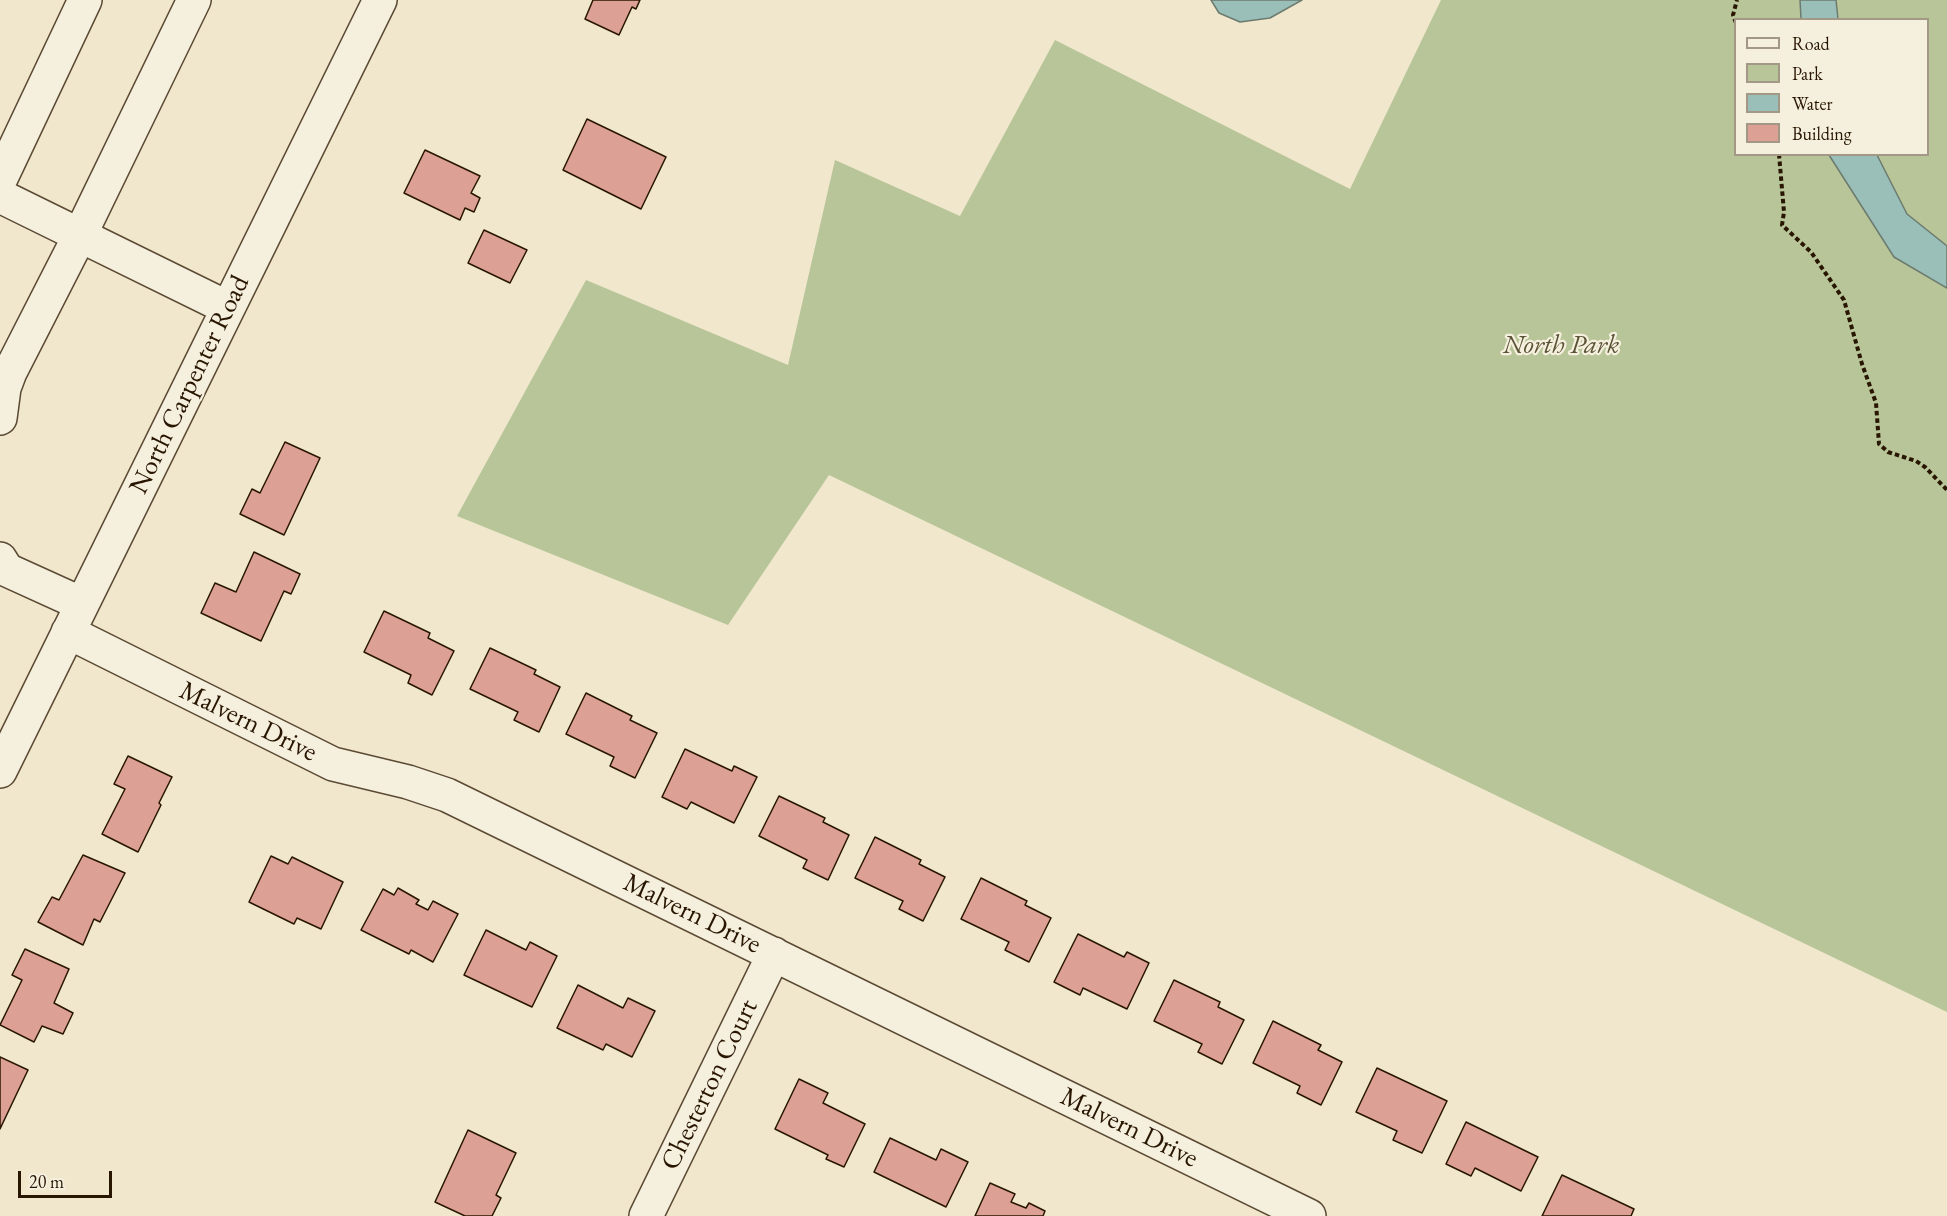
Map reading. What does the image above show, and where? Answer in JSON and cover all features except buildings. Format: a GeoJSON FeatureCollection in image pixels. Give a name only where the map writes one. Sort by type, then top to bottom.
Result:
{"type":"FeatureCollection","features":[{"type":"Feature","properties":{"kind":"street"},"geometry":{"type":"LineString","coordinates":[[0,180],[86,0]]}},
{"type":"Feature","properties":{"kind":"street"},"geometry":{"type":"LineString","coordinates":[[1,397],[10,372],[81,235],[194,0]]}},
{"type":"Feature","properties":{"kind":"street","name":"North Carpenter Road"},"geometry":{"type":"LineString","coordinates":[[5,750],[75,618],[380,0]]}},
{"type":"Feature","properties":{"kind":"street"},"geometry":{"type":"LineString","coordinates":[[0,196],[228,308]]}},
{"type":"Feature","properties":{"kind":"street","name":"Malvern Drive"},"geometry":{"type":"LineString","coordinates":[[2,567],[75,618],[333,764],[408,782],[447,795],[774,954],[1289,1212]]}},
{"type":"Feature","properties":{"kind":"street","name":"Chesterton Court"},"geometry":{"type":"LineString","coordinates":[[646,1216],[774,954]]}},
{"type":"Feature","properties":{"kind":"path"},"geometry":{"type":"LineString","coordinates":[[1734,18],[1737,0]]}},
{"type":"Feature","properties":{"kind":"path"},"geometry":{"type":"LineString","coordinates":[[1779,156],[1784,212],[1782,225],[1811,252],[1844,300],[1876,403],[1879,444],[1888,452],[1916,461],[1925,467],[1947,490]]}},
{"type":"Feature","properties":{"kind":"green space","name":"North Park"},"geometry":{"type":"Polygon","coordinates":[[[1441,0],[1947,0],[1947,1012],[829,475],[728,625],[457,516],[586,280],[788,365],[835,160],[960,216],[1055,40],[1350,189],[1441,0]]]}},
{"type":"Feature","properties":{"kind":"water"},"geometry":{"type":"Polygon","coordinates":[[[1211,0],[1302,0],[1270,18],[1240,22],[1219,13],[1211,0]]]}},
{"type":"Feature","properties":{"kind":"water"},"geometry":{"type":"Polygon","coordinates":[[[1800,0],[1836,0],[1838,18],[1801,18],[1800,0]]]}},
{"type":"Feature","properties":{"kind":"water"},"geometry":{"type":"Polygon","coordinates":[[[1830,156],[1878,156],[1907,214],[1947,246],[1947,288],[1894,257],[1830,156]]]}}]}
